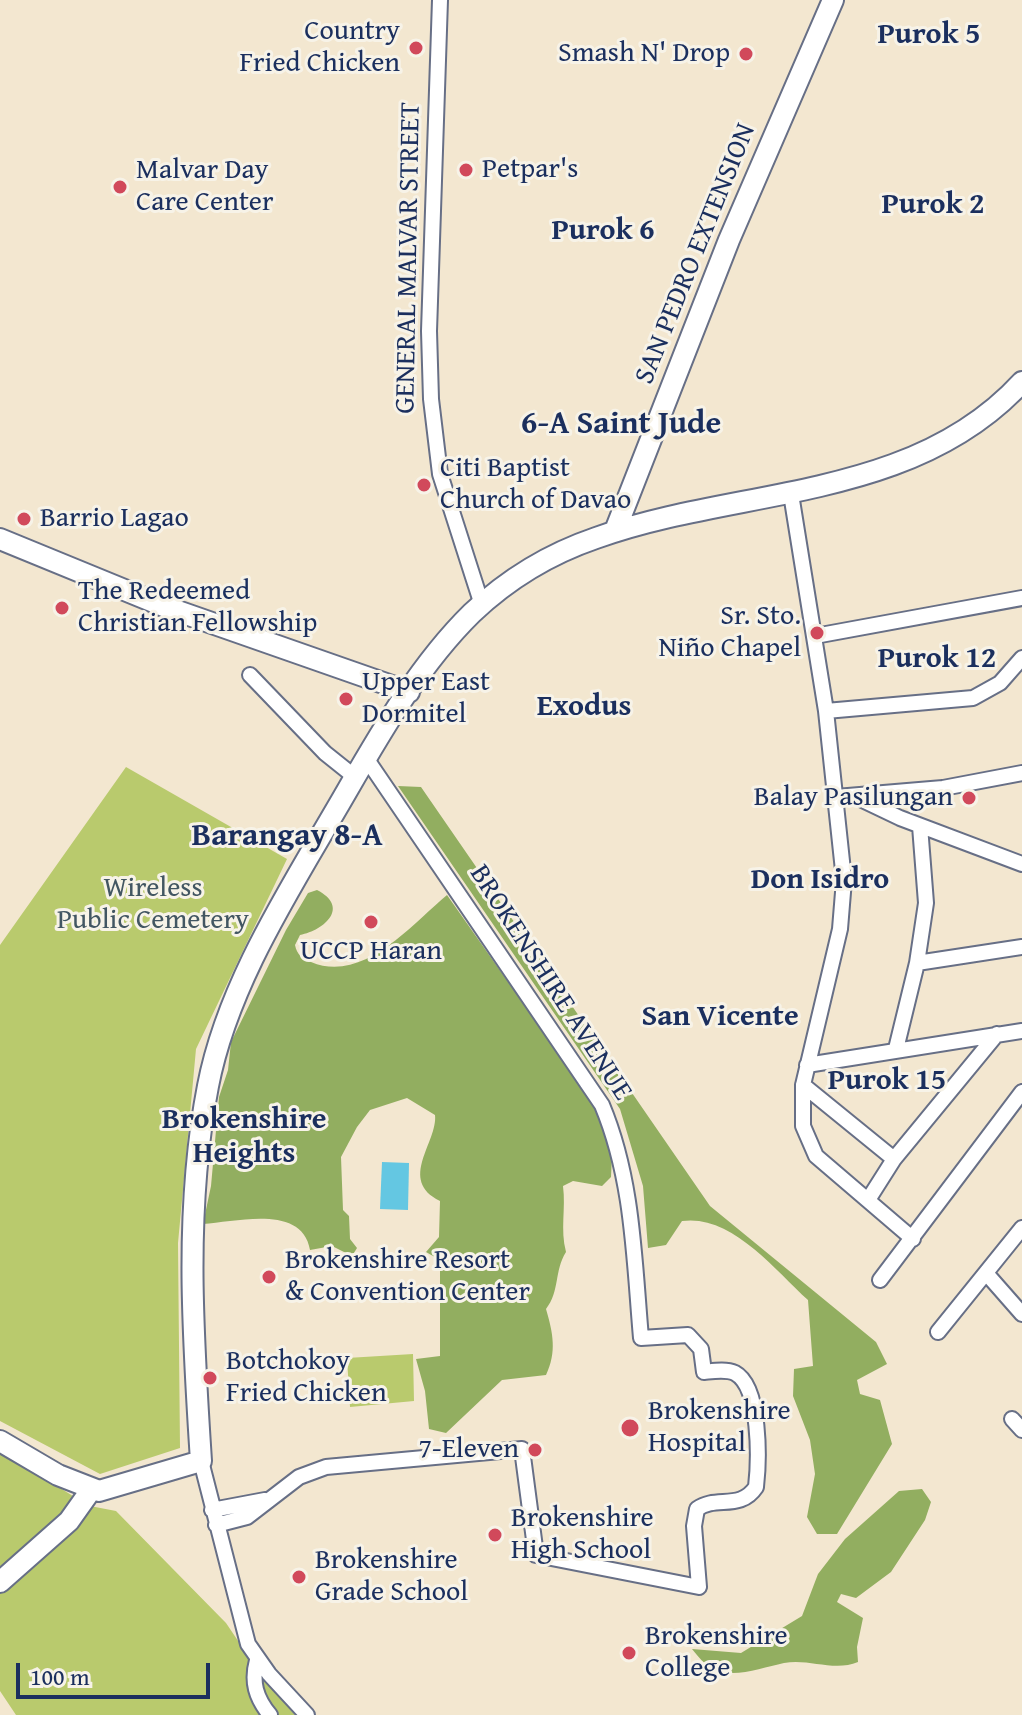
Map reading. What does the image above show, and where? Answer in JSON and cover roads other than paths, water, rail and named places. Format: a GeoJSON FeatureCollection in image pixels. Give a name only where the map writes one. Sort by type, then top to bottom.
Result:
{"type":"FeatureCollection","features":[{"type":"Feature","properties":{"kind":"main road","name":"SAN PEDRO EXTENSION"},"geometry":{"type":"LineString","coordinates":[[615,531],[729,240],[833,0]]}},
{"type":"Feature","properties":{"kind":"main road"},"geometry":{"type":"LineString","coordinates":[[0,1441],[91,1490],[108,1491],[201,1461],[195,1362],[194,1220],[209,1082],[223,1032],[254,961],[298,875],[366,758],[409,692],[454,633],[482,605],[527,570],[615,531],[791,494],[877,470],[937,445],[991,410],[1022,382]]}},
{"type":"Feature","properties":{"kind":"main road"},"geometry":{"type":"LineString","coordinates":[[0,539],[166,607],[409,692]]}},
{"type":"Feature","properties":{"kind":"main road"},"geometry":{"type":"LineString","coordinates":[[0,1582],[69,1521],[91,1490]]}},
{"type":"Feature","properties":{"kind":"street","name":"GENERAL MALVAR STREET"},"geometry":{"type":"LineString","coordinates":[[440,0],[429,331],[431,399],[440,474],[482,605]]}},
{"type":"Feature","properties":{"kind":"street"},"geometry":{"type":"LineString","coordinates":[[791,494],[826,711],[844,880],[843,914],[803,1085],[803,1126],[810,1148],[913,1239]]}},
{"type":"Feature","properties":{"kind":"street"},"geometry":{"type":"LineString","coordinates":[[815,636],[1022,598]]}},
{"type":"Feature","properties":{"kind":"street"},"geometry":{"type":"LineString","coordinates":[[826,711],[973,698],[1000,683],[1022,658]]}},
{"type":"Feature","properties":{"kind":"street"},"geometry":{"type":"LineString","coordinates":[[250,675],[325,753],[355,777]]}},
{"type":"Feature","properties":{"kind":"street","name":"BROKENSHIRE AVENUE"},"geometry":{"type":"LineString","coordinates":[[216,1525],[247,1517],[265,1500],[299,1477],[326,1467],[522,1449],[536,1555],[699,1587],[694,1526],[697,1509],[709,1503],[731,1504],[744,1499],[754,1491],[757,1481],[755,1409],[748,1386],[732,1371],[704,1372],[701,1349],[688,1335],[641,1338],[629,1201],[623,1168],[602,1105],[366,758]]}},
{"type":"Feature","properties":{"kind":"street"},"geometry":{"type":"LineString","coordinates":[[836,797],[957,786],[1022,773]]}},
{"type":"Feature","properties":{"kind":"street"},"geometry":{"type":"LineString","coordinates":[[853,796],[920,826],[1022,864]]}},
{"type":"Feature","properties":{"kind":"street"},"geometry":{"type":"LineString","coordinates":[[896,1049],[917,963],[926,903],[920,826]]}},
{"type":"Feature","properties":{"kind":"street"},"geometry":{"type":"LineString","coordinates":[[917,963],[1022,947]]}},
{"type":"Feature","properties":{"kind":"street"},"geometry":{"type":"LineString","coordinates":[[807,1065],[1022,1031]]}},
{"type":"Feature","properties":{"kind":"street"},"geometry":{"type":"LineString","coordinates":[[868,1200],[894,1159],[997,1034]]}},
{"type":"Feature","properties":{"kind":"street"},"geometry":{"type":"LineString","coordinates":[[803,1085],[894,1159]]}},
{"type":"Feature","properties":{"kind":"street"},"geometry":{"type":"LineString","coordinates":[[880,1280],[1022,1092]]}},
{"type":"Feature","properties":{"kind":"street"},"geometry":{"type":"LineString","coordinates":[[938,1332],[1022,1228]]}},
{"type":"Feature","properties":{"kind":"street"},"geometry":{"type":"LineString","coordinates":[[986,1273],[1022,1314]]}},
{"type":"Feature","properties":{"kind":"street"},"geometry":{"type":"LineString","coordinates":[[201,1461],[244,1631],[257,1660],[307,1715]]}},
{"type":"Feature","properties":{"kind":"street","name":"BROKENSHIRE AVENUE"},"geometry":{"type":"LineString","coordinates":[[212,1510],[265,1500]]}},
{"type":"Feature","properties":{"kind":"street"},"geometry":{"type":"LineString","coordinates":[[257,1660],[252,1675],[255,1691],[270,1715]]}},
{"type":"Feature","properties":{"kind":"water"},"geometry":{"type":"Polygon","coordinates":[[[382,1162],[409,1163],[408,1210],[380,1209],[382,1162]]]}},
{"type":"Feature","properties":{"kind":"place","name":"Country Fried Chicken"},"geometry":{"type":"Point","coordinates":[416,48]}},
{"type":"Feature","properties":{"kind":"place","name":"Smash N' Drop"},"geometry":{"type":"Point","coordinates":[746,54]}},
{"type":"Feature","properties":{"kind":"place","name":"Petpar's"},"geometry":{"type":"Point","coordinates":[466,170]}},
{"type":"Feature","properties":{"kind":"place","name":"Malvar Day Care Center"},"geometry":{"type":"Point","coordinates":[120,187]}},
{"type":"Feature","properties":{"kind":"place","name":"Citi Baptist Church of Davao"},"geometry":{"type":"Point","coordinates":[424,485]}},
{"type":"Feature","properties":{"kind":"place","name":"Barrio Lagao"},"geometry":{"type":"Point","coordinates":[24,519]}},
{"type":"Feature","properties":{"kind":"place","name":"The Redeemed Christian Fellowship"},"geometry":{"type":"Point","coordinates":[62,608]}},
{"type":"Feature","properties":{"kind":"place","name":"Sr. Sto. Niño Chapel"},"geometry":{"type":"Point","coordinates":[817,633]}},
{"type":"Feature","properties":{"kind":"place","name":"Upper East Dormitel"},"geometry":{"type":"Point","coordinates":[346,699]}},
{"type":"Feature","properties":{"kind":"place","name":"Balay Pasilungan"},"geometry":{"type":"Point","coordinates":[969,798]}},
{"type":"Feature","properties":{"kind":"place","name":"UCCP Haran"},"geometry":{"type":"Point","coordinates":[371,922]}},
{"type":"Feature","properties":{"kind":"place","name":"Brokenshire Resort & Convention Center"},"geometry":{"type":"Point","coordinates":[269,1277]}},
{"type":"Feature","properties":{"kind":"place","name":"Botchokoy Fried Chicken"},"geometry":{"type":"Point","coordinates":[210,1378]}},
{"type":"Feature","properties":{"kind":"place","name":"Brokenshire Hospital"},"geometry":{"type":"Point","coordinates":[630,1428]}},
{"type":"Feature","properties":{"kind":"place","name":"7-Eleven"},"geometry":{"type":"Point","coordinates":[535,1450]}},
{"type":"Feature","properties":{"kind":"place","name":"Brokenshire High School"},"geometry":{"type":"Point","coordinates":[495,1535]}},
{"type":"Feature","properties":{"kind":"place","name":"Brokenshire Grade School"},"geometry":{"type":"Point","coordinates":[299,1577]}},
{"type":"Feature","properties":{"kind":"place","name":"Brokenshire College"},"geometry":{"type":"Point","coordinates":[629,1653]}},
{"type":"Feature","properties":{"kind":"district","name":"Purok 5"},"geometry":{"type":"Point","coordinates":[929,35]}},
{"type":"Feature","properties":{"kind":"district","name":"Purok 2"},"geometry":{"type":"Point","coordinates":[933,205]}},
{"type":"Feature","properties":{"kind":"district","name":"Purok 6"},"geometry":{"type":"Point","coordinates":[603,231]}},
{"type":"Feature","properties":{"kind":"district","name":"6-A Saint Jude"},"geometry":{"type":"Point","coordinates":[621,425]}},
{"type":"Feature","properties":{"kind":"district","name":"Purok 12"},"geometry":{"type":"Point","coordinates":[937,659]}},
{"type":"Feature","properties":{"kind":"district","name":"Exodus"},"geometry":{"type":"Point","coordinates":[584,707]}},
{"type":"Feature","properties":{"kind":"district","name":"Barangay 8-A"},"geometry":{"type":"Point","coordinates":[287,837]}},
{"type":"Feature","properties":{"kind":"district","name":"Don Isidro"},"geometry":{"type":"Point","coordinates":[820,880]}},
{"type":"Feature","properties":{"kind":"district","name":"San Vicente"},"geometry":{"type":"Point","coordinates":[720,1017]}},
{"type":"Feature","properties":{"kind":"district","name":"Purok 15"},"geometry":{"type":"Point","coordinates":[887,1081]}},
{"type":"Feature","properties":{"kind":"district","name":"Brokenshire Heights"},"geometry":{"type":"Point","coordinates":[244,1137]}},
{"type":"Feature","properties":{"kind":"park label","name":"Wireless Public Cemetery"},"geometry":{"type":"Point","coordinates":[153,905]}}]}
